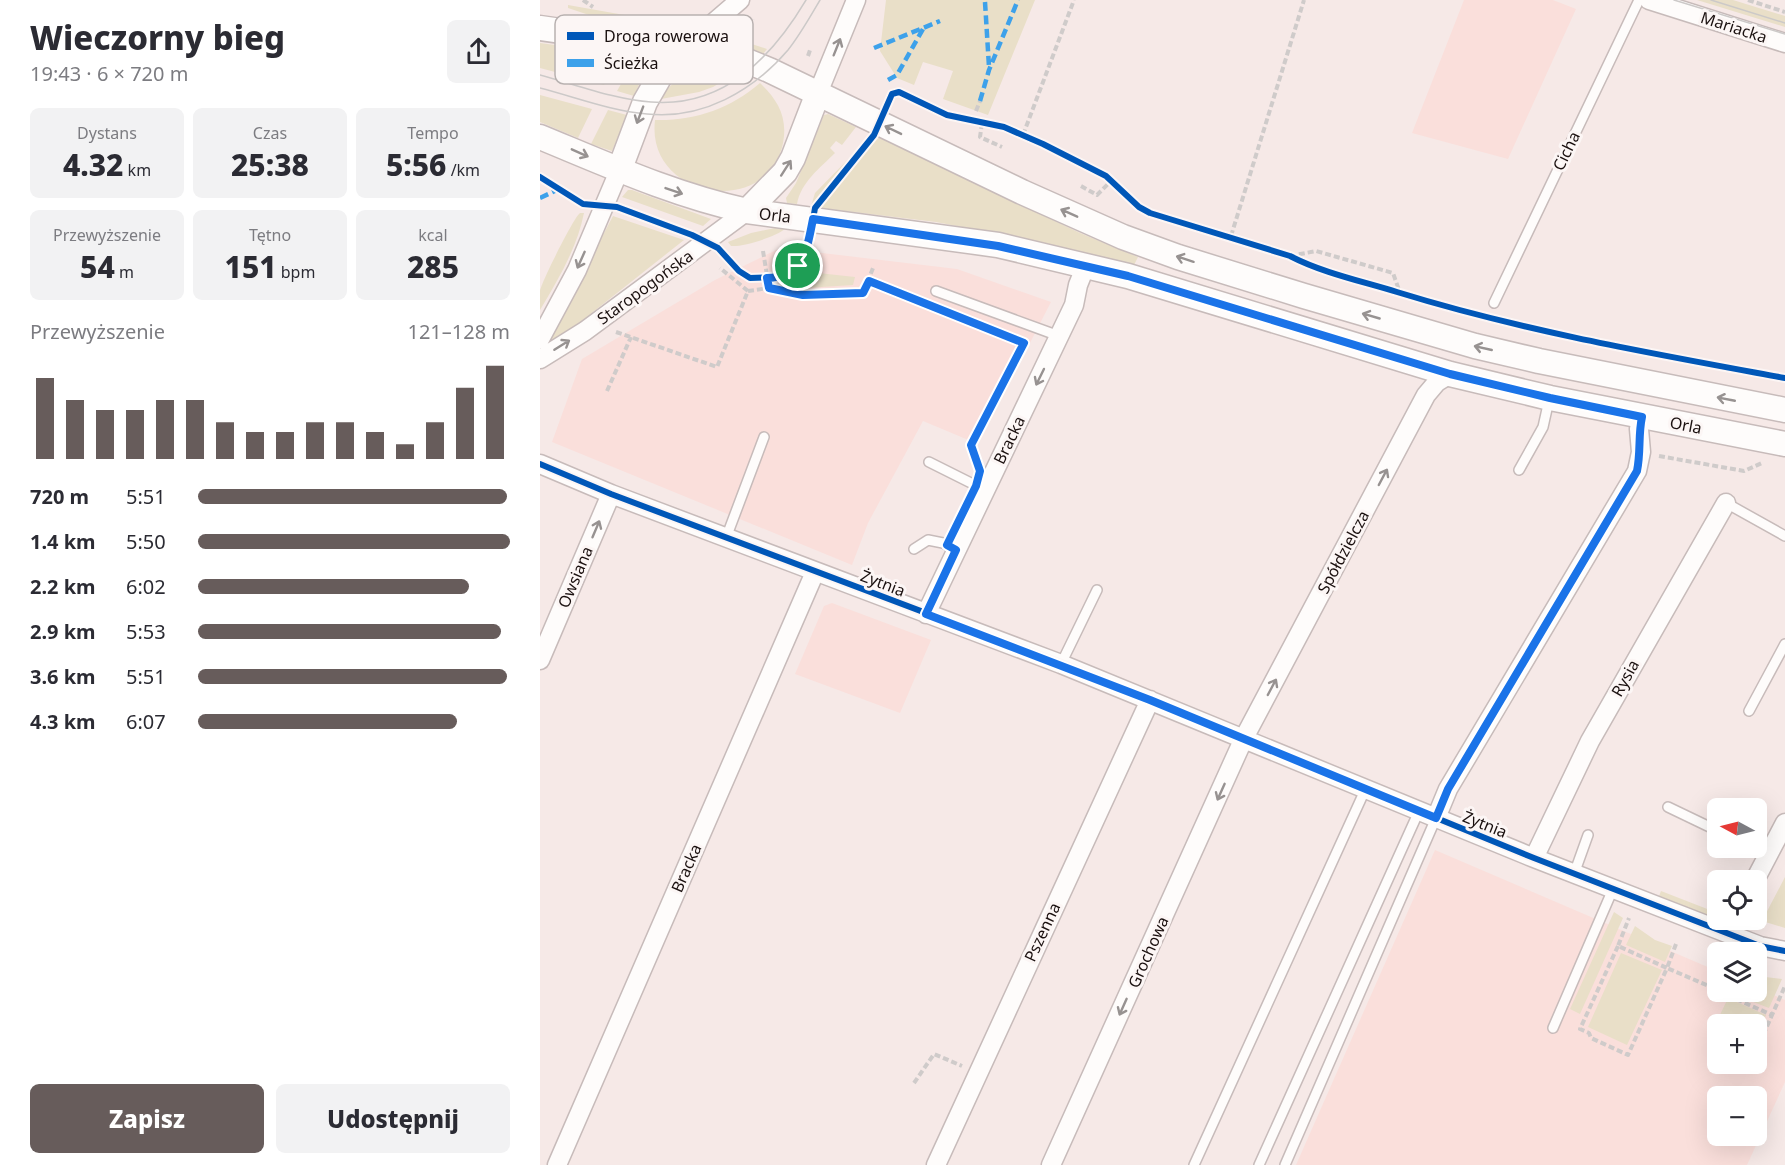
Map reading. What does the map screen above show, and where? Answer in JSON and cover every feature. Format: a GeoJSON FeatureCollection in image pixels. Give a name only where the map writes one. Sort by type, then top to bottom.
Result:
{"type":"FeatureCollection","features":[{"type":"Feature","properties":{"kind":"street"},"geometry":{"type":"LineString","coordinates":[[723,15],[740,0]]}},
{"type":"Feature","properties":{"kind":"street"},"geometry":{"type":"LineString","coordinates":[[747,211],[785,172],[793,158],[856,0]]}},
{"type":"Feature","properties":{"kind":"street","name":"Mariacka"},"geometry":{"type":"LineString","coordinates":[[1649,0],[1785,43]]}},
{"type":"Feature","properties":{"kind":"street","name":"Orla"},"geometry":{"type":"LineString","coordinates":[[540,28],[555,30]]}},
{"type":"Feature","properties":{"kind":"street","name":"Orla"},"geometry":{"type":"LineString","coordinates":[[753,64],[1022,192],[1122,237],[1178,256],[1474,346],[1551,364],[1785,410]]}},
{"type":"Feature","properties":{"kind":"street"},"geometry":{"type":"LineString","coordinates":[[540,339],[577,270],[645,102],[655,84]]}},
{"type":"Feature","properties":{"kind":"street","name":"Orla"},"geometry":{"type":"LineString","coordinates":[[540,137],[619,171],[701,200],[747,211],[975,242],[1086,265],[1450,374],[1550,398],[1785,444]]}},
{"type":"Feature","properties":{"kind":"street","name":"Staropogońska"},"geometry":{"type":"LineString","coordinates":[[540,359],[585,331],[747,211]]}},
{"type":"Feature","properties":{"kind":"street","name":"Bracka"},"geometry":{"type":"LineString","coordinates":[[926,614],[956,550],[980,488],[1074,305],[1078,285],[1086,265]]}},
{"type":"Feature","properties":{"kind":"street","name":"Spółdzielcza"},"geometry":{"type":"LineString","coordinates":[[1244,738],[1426,395],[1437,381],[1450,374]]}},
{"type":"Feature","properties":{"kind":"street"},"geometry":{"type":"LineString","coordinates":[[1427,815],[1448,789],[1637,471],[1641,452],[1639,429],[1642,417]]}},
{"type":"Feature","properties":{"kind":"street","name":"Żytnia"},"geometry":{"type":"LineString","coordinates":[[540,464],[611,494],[1061,664],[1574,874],[1613,889],[1707,919]]}},
{"type":"Feature","properties":{"kind":"street","name":"Owsiana"},"geometry":{"type":"LineString","coordinates":[[540,660],[611,494]]}},
{"type":"Feature","properties":{"kind":"street","name":"Rysia"},"geometry":{"type":"LineString","coordinates":[[1534,858],[1590,741],[1726,503]]}},
{"type":"Feature","properties":{"kind":"street","name":"Bracka"},"geometry":{"type":"LineString","coordinates":[[556,1165],[815,572]]}},
{"type":"Feature","properties":{"kind":"street","name":"Pszenna"},"geometry":{"type":"LineString","coordinates":[[936,1165],[1150,700]]}},
{"type":"Feature","properties":{"kind":"street","name":"Grochowa"},"geometry":{"type":"LineString","coordinates":[[1051,1165],[1244,738]]}},
{"type":"Feature","properties":{"kind":"street"},"geometry":{"type":"LineString","coordinates":[[1767,844],[1785,823]]}},
{"type":"Feature","properties":{"kind":"street","name":"Żytnia"},"geometry":{"type":"LineString","coordinates":[[1738,930],[1760,946],[1785,951]]}},
{"type":"Feature","properties":{"kind":"lane","name":"Cicha"},"geometry":{"type":"LineString","coordinates":[[1494,303],[1639,0]]}},
{"type":"Feature","properties":{"kind":"lane"},"geometry":{"type":"LineString","coordinates":[[936,291],[1059,336]]}},
{"type":"Feature","properties":{"kind":"lane"},"geometry":{"type":"LineString","coordinates":[[1519,470],[1543,427],[1550,398]]}},
{"type":"Feature","properties":{"kind":"lane"},"geometry":{"type":"LineString","coordinates":[[726,538],[764,437]]}},
{"type":"Feature","properties":{"kind":"lane"},"geometry":{"type":"LineString","coordinates":[[929,462],[980,488]]}},
{"type":"Feature","properties":{"kind":"lane"},"geometry":{"type":"LineString","coordinates":[[1726,503],[1785,536]]}},
{"type":"Feature","properties":{"kind":"lane"},"geometry":{"type":"LineString","coordinates":[[914,549],[928,540],[943,543],[956,550]]}},
{"type":"Feature","properties":{"kind":"lane"},"geometry":{"type":"LineString","coordinates":[[1061,664],[1097,591]]}},
{"type":"Feature","properties":{"kind":"lane"},"geometry":{"type":"LineString","coordinates":[[1749,711],[1785,644]]}},
{"type":"Feature","properties":{"kind":"lane"},"geometry":{"type":"LineString","coordinates":[[1194,1165],[1366,788]]}},
{"type":"Feature","properties":{"kind":"lane"},"geometry":{"type":"LineString","coordinates":[[1668,807],[1707,826]]}},
{"type":"Feature","properties":{"kind":"lane"},"geometry":{"type":"LineString","coordinates":[[1259,1165],[1427,815]]}},
{"type":"Feature","properties":{"kind":"lane"},"geometry":{"type":"LineString","coordinates":[[1285,1165],[1427,815]]}},
{"type":"Feature","properties":{"kind":"lane"},"geometry":{"type":"LineString","coordinates":[[1574,874],[1588,835]]}},
{"type":"Feature","properties":{"kind":"lane"},"geometry":{"type":"LineString","coordinates":[[1553,1028],[1613,889]]}},
{"type":"Feature","properties":{"kind":"path"},"geometry":{"type":"LineString","coordinates":[[583,0],[593,7]]}},
{"type":"Feature","properties":{"kind":"path"},"geometry":{"type":"LineString","coordinates":[[1023,135],[1074,0]]}},
{"type":"Feature","properties":{"kind":"path"},"geometry":{"type":"LineString","coordinates":[[1231,236],[1304,0]]}},
{"type":"Feature","properties":{"kind":"path"},"geometry":{"type":"LineString","coordinates":[[1748,0],[1785,12]]}},
{"type":"Feature","properties":{"kind":"path"},"geometry":{"type":"LineString","coordinates":[[808,56],[810,50]]}},
{"type":"Feature","properties":{"kind":"path"},"geometry":{"type":"LineString","coordinates":[[976,111],[980,101]]}},
{"type":"Feature","properties":{"kind":"path"},"geometry":{"type":"LineString","coordinates":[[982,123],[980,137],[1002,147]]}},
{"type":"Feature","properties":{"kind":"path"},"geometry":{"type":"LineString","coordinates":[[1081,186],[1098,195],[1111,181]]}},
{"type":"Feature","properties":{"kind":"path"},"geometry":{"type":"LineString","coordinates":[[763,251],[769,288]]}},
{"type":"Feature","properties":{"kind":"path"},"geometry":{"type":"LineString","coordinates":[[1290,256],[1316,251],[1393,273],[1400,293]]}},
{"type":"Feature","properties":{"kind":"path"},"geometry":{"type":"LineString","coordinates":[[1290,256],[1300,261]]}},
{"type":"Feature","properties":{"kind":"path"},"geometry":{"type":"LineString","coordinates":[[720,268],[748,291],[769,288],[803,295],[863,293],[873,268]]}},
{"type":"Feature","properties":{"kind":"path"},"geometry":{"type":"LineString","coordinates":[[758,279],[776,278]]}},
{"type":"Feature","properties":{"kind":"path"},"geometry":{"type":"LineString","coordinates":[[869,281],[924,303]]}},
{"type":"Feature","properties":{"kind":"path"},"geometry":{"type":"LineString","coordinates":[[1389,290],[1400,293]]}},
{"type":"Feature","properties":{"kind":"path"},"geometry":{"type":"LineString","coordinates":[[615,332],[717,366],[748,291]]}},
{"type":"Feature","properties":{"kind":"path"},"geometry":{"type":"LineString","coordinates":[[607,391],[631,337]]}},
{"type":"Feature","properties":{"kind":"path"},"geometry":{"type":"LineString","coordinates":[[980,488],[980,471],[971,445],[1024,343],[1013,339]]}},
{"type":"Feature","properties":{"kind":"path"},"geometry":{"type":"LineString","coordinates":[[1641,452],[1744,471],[1758,467],[1765,461]]}},
{"type":"Feature","properties":{"kind":"path"},"geometry":{"type":"LineString","coordinates":[[1629,918],[1580,1029],[1589,1033],[1592,1038],[1628,1054],[1676,944]]}},
{"type":"Feature","properties":{"kind":"path"},"geometry":{"type":"LineString","coordinates":[[1618,946],[1707,986]]}},
{"type":"Feature","properties":{"kind":"path"},"geometry":{"type":"LineString","coordinates":[[1767,1026],[1785,986]]}},
{"type":"Feature","properties":{"kind":"path"},"geometry":{"type":"LineString","coordinates":[[1743,1002],[1772,1015]]}},
{"type":"Feature","properties":{"kind":"path"},"geometry":{"type":"LineString","coordinates":[[914,1083],[934,1054],[971,1070]]}},
{"type":"Feature","properties":{"kind":"shaded area"},"geometry":{"type":"Polygon","coordinates":[[[886,0],[1035,0],[988,115],[943,99],[953,71],[923,62],[914,85],[897,78],[880,51],[886,0]]]}},
{"type":"Feature","properties":{"kind":"shaded area"},"geometry":{"type":"Polygon","coordinates":[[[1464,0],[1553,0],[1576,9],[1508,159],[1412,133],[1464,0]]]}},
{"type":"Feature","properties":{"kind":"shaded area"},"geometry":{"type":"Polygon","coordinates":[[[1697,0],[1733,0],[1785,16],[1785,27],[1697,0]]]}},
{"type":"Feature","properties":{"kind":"shaded area"},"geometry":{"type":"Polygon","coordinates":[[[568,5],[624,15],[589,15],[568,8],[568,5]]]}},
{"type":"Feature","properties":{"kind":"shaded area"},"geometry":{"type":"Polygon","coordinates":[[[540,43],[555,45],[555,72],[540,68],[540,43]]]}},
{"type":"Feature","properties":{"kind":"shaded area"},"geometry":{"type":"Polygon","coordinates":[[[753,44],[767,49],[763,54],[753,51],[753,44]]]}},
{"type":"Feature","properties":{"kind":"shaded area"},"geometry":{"type":"Polygon","coordinates":[[[760,83],[779,107],[784,136],[776,163],[759,180],[737,189],[713,190],[689,183],[670,169],[657,148],[655,120],[684,118],[711,112],[736,100],[760,83]]]}},
{"type":"Feature","properties":{"kind":"shaded area"},"geometry":{"type":"Polygon","coordinates":[[[621,84],[639,84],[634,96],[617,91],[621,84]]]}},
{"type":"Feature","properties":{"kind":"shaded area"},"geometry":{"type":"Polygon","coordinates":[[[718,84],[699,92],[661,99],[671,85],[718,84]]]}},
{"type":"Feature","properties":{"kind":"shaded area"},"geometry":{"type":"Polygon","coordinates":[[[540,95],[592,109],[578,138],[540,122],[540,95]]]}},
{"type":"Feature","properties":{"kind":"shaded area"},"geometry":{"type":"Polygon","coordinates":[[[608,110],[627,115],[612,151],[591,144],[608,110]]]}},
{"type":"Feature","properties":{"kind":"shaded area"},"geometry":{"type":"Polygon","coordinates":[[[828,114],[856,127],[842,145],[836,141],[830,148],[835,153],[807,182],[797,204],[787,203],[786,198],[796,183],[824,115],[828,114]]]}},
{"type":"Feature","properties":{"kind":"shaded area"},"geometry":{"type":"Polygon","coordinates":[[[878,137],[1080,233],[1138,257],[1134,265],[1045,243],[936,222],[820,208],[878,137]]]}},
{"type":"Feature","properties":{"kind":"shaded area"},"geometry":{"type":"Polygon","coordinates":[[[862,145],[811,206],[815,193],[862,145]]]}},
{"type":"Feature","properties":{"kind":"shaded area"},"geometry":{"type":"Polygon","coordinates":[[[628,190],[711,219],[703,226],[622,197],[628,190]]]}},
{"type":"Feature","properties":{"kind":"shaded area"},"geometry":{"type":"Polygon","coordinates":[[[580,213],[584,213],[572,251],[540,310],[542,286],[565,237],[580,213]]]}},
{"type":"Feature","properties":{"kind":"shaded area"},"geometry":{"type":"Polygon","coordinates":[[[613,216],[684,240],[593,312],[556,345],[550,343],[548,339],[613,216]]]}},
{"type":"Feature","properties":{"kind":"shaded area"},"geometry":{"type":"Polygon","coordinates":[[[775,228],[785,229],[751,243],[731,246],[728,242],[751,233],[775,228]]]}},
{"type":"Feature","properties":{"kind":"shaded area"},"geometry":{"type":"Polygon","coordinates":[[[780,248],[957,269],[1051,302],[978,444],[923,421],[868,523],[852,565],[552,442],[582,359],[715,280],[780,248]]]}},
{"type":"Feature","properties":{"kind":"shaded area"},"geometry":{"type":"Polygon","coordinates":[[[800,271],[855,277],[853,285],[806,288],[794,278],[800,271]]]}},
{"type":"Feature","properties":{"kind":"shaded area"},"geometry":{"type":"Polygon","coordinates":[[[832,603],[931,640],[900,713],[795,674],[824,606],[832,603]]]}},
{"type":"Feature","properties":{"kind":"shaded area"},"geometry":{"type":"Polygon","coordinates":[[[1435,850],[1707,967],[1707,1002],[1767,1002],[1767,992],[1785,1000],[1785,1082],[1767,1121],[1767,1086],[1707,1086],[1707,1146],[1756,1146],[1747,1165],[1296,1165],[1435,850]]]}},
{"type":"Feature","properties":{"kind":"shaded area"},"geometry":{"type":"Polygon","coordinates":[[[1785,877],[1785,928],[1767,923],[1767,911],[1785,877]]]}},
{"type":"Feature","properties":{"kind":"shaded area"},"geometry":{"type":"Polygon","coordinates":[[[1661,891],[1707,909],[1707,918],[1658,899],[1661,891]]]}},
{"type":"Feature","properties":{"kind":"shaded area"},"geometry":{"type":"Polygon","coordinates":[[[1614,912],[1623,918],[1580,1014],[1570,1009],[1614,912]]]}},
{"type":"Feature","properties":{"kind":"shaded area"},"geometry":{"type":"Polygon","coordinates":[[[1635,926],[1655,940],[1672,946],[1665,962],[1626,945],[1635,926]]]}},
{"type":"Feature","properties":{"kind":"shaded area"},"geometry":{"type":"Polygon","coordinates":[[[1621,953],[1662,970],[1627,1045],[1588,1027],[1621,953]]]}},
{"type":"Feature","properties":{"kind":"shaded area"},"geometry":{"type":"Polygon","coordinates":[[[1767,977],[1782,979],[1769,1008],[1753,1002],[1767,1002],[1767,977]]]}},
{"type":"Feature","properties":{"kind":"shaded area"},"geometry":{"type":"Polygon","coordinates":[[[1726,1002],[1737,1002],[1764,1014],[1720,1014],[1726,1002]]]}},
{"type":"Feature","properties":{"kind":"tram line"},"geometry":{"type":"LineString","coordinates":[[753,66],[778,41],[806,0]]}},
{"type":"Feature","properties":{"kind":"tram line"},"geometry":{"type":"LineString","coordinates":[[753,82],[788,50],[820,0]]}},
{"type":"Feature","properties":{"kind":"tram line"},"geometry":{"type":"LineString","coordinates":[[1674,0],[1785,34]]}},
{"type":"Feature","properties":{"kind":"tram line"},"geometry":{"type":"LineString","coordinates":[[1711,0],[1785,23]]}},
{"type":"Feature","properties":{"kind":"tram line"},"geometry":{"type":"LineString","coordinates":[[540,75],[555,79]]}},
{"type":"Feature","properties":{"kind":"tram line"},"geometry":{"type":"LineString","coordinates":[[571,84],[609,95],[651,102],[677,102],[701,97],[728,84]]}},
{"type":"Feature","properties":{"kind":"tram line"},"geometry":{"type":"LineString","coordinates":[[540,88],[607,107],[667,115],[707,107],[725,100],[751,84]]}},
{"type":"Feature","properties":{"kind":"marked path"},"geometry":{"type":"LineString","coordinates":[[980,101],[989,70],[1018,0]]}},
{"type":"Feature","properties":{"kind":"marked path"},"geometry":{"type":"LineString","coordinates":[[985,2],[989,67]]}},
{"type":"Feature","properties":{"kind":"marked path"},"geometry":{"type":"LineString","coordinates":[[874,48],[940,21]]}},
{"type":"Feature","properties":{"kind":"marked path"},"geometry":{"type":"LineString","coordinates":[[888,80],[897,75],[923,29]]}},
{"type":"Feature","properties":{"kind":"marked path"},"geometry":{"type":"LineString","coordinates":[[540,198],[559,189]]}},
{"type":"Feature","properties":{"kind":"cycle path"},"geometry":{"type":"LineString","coordinates":[[540,177],[583,204],[617,207],[692,235],[718,248],[739,271],[750,278],[776,277],[791,272],[801,262],[810,237],[815,208],[874,135],[892,94],[899,92],[947,115],[1004,127],[1043,144],[1106,176],[1139,207],[1150,213],[1290,256],[1329,272],[1492,319],[1638,351],[1785,378]]}},
{"type":"Feature","properties":{"kind":"cycle path"},"geometry":{"type":"LineString","coordinates":[[540,464],[611,494],[1061,664],[1534,858],[1760,946],[1785,951]]}},
{"type":"Feature","properties":{"kind":"route"},"geometry":{"type":"LineString","coordinates":[[813,219],[998,246],[1086,265],[1450,374],[1642,417],[1639,429],[1641,452],[1637,471],[1448,789],[1436,818],[1061,664],[926,614],[956,550],[947,545],[976,486],[980,471],[971,445],[1024,343],[869,281],[863,293],[803,295],[769,288],[767,278],[776,278],[791,272],[798,266],[806,251],[813,219]]}}]}
